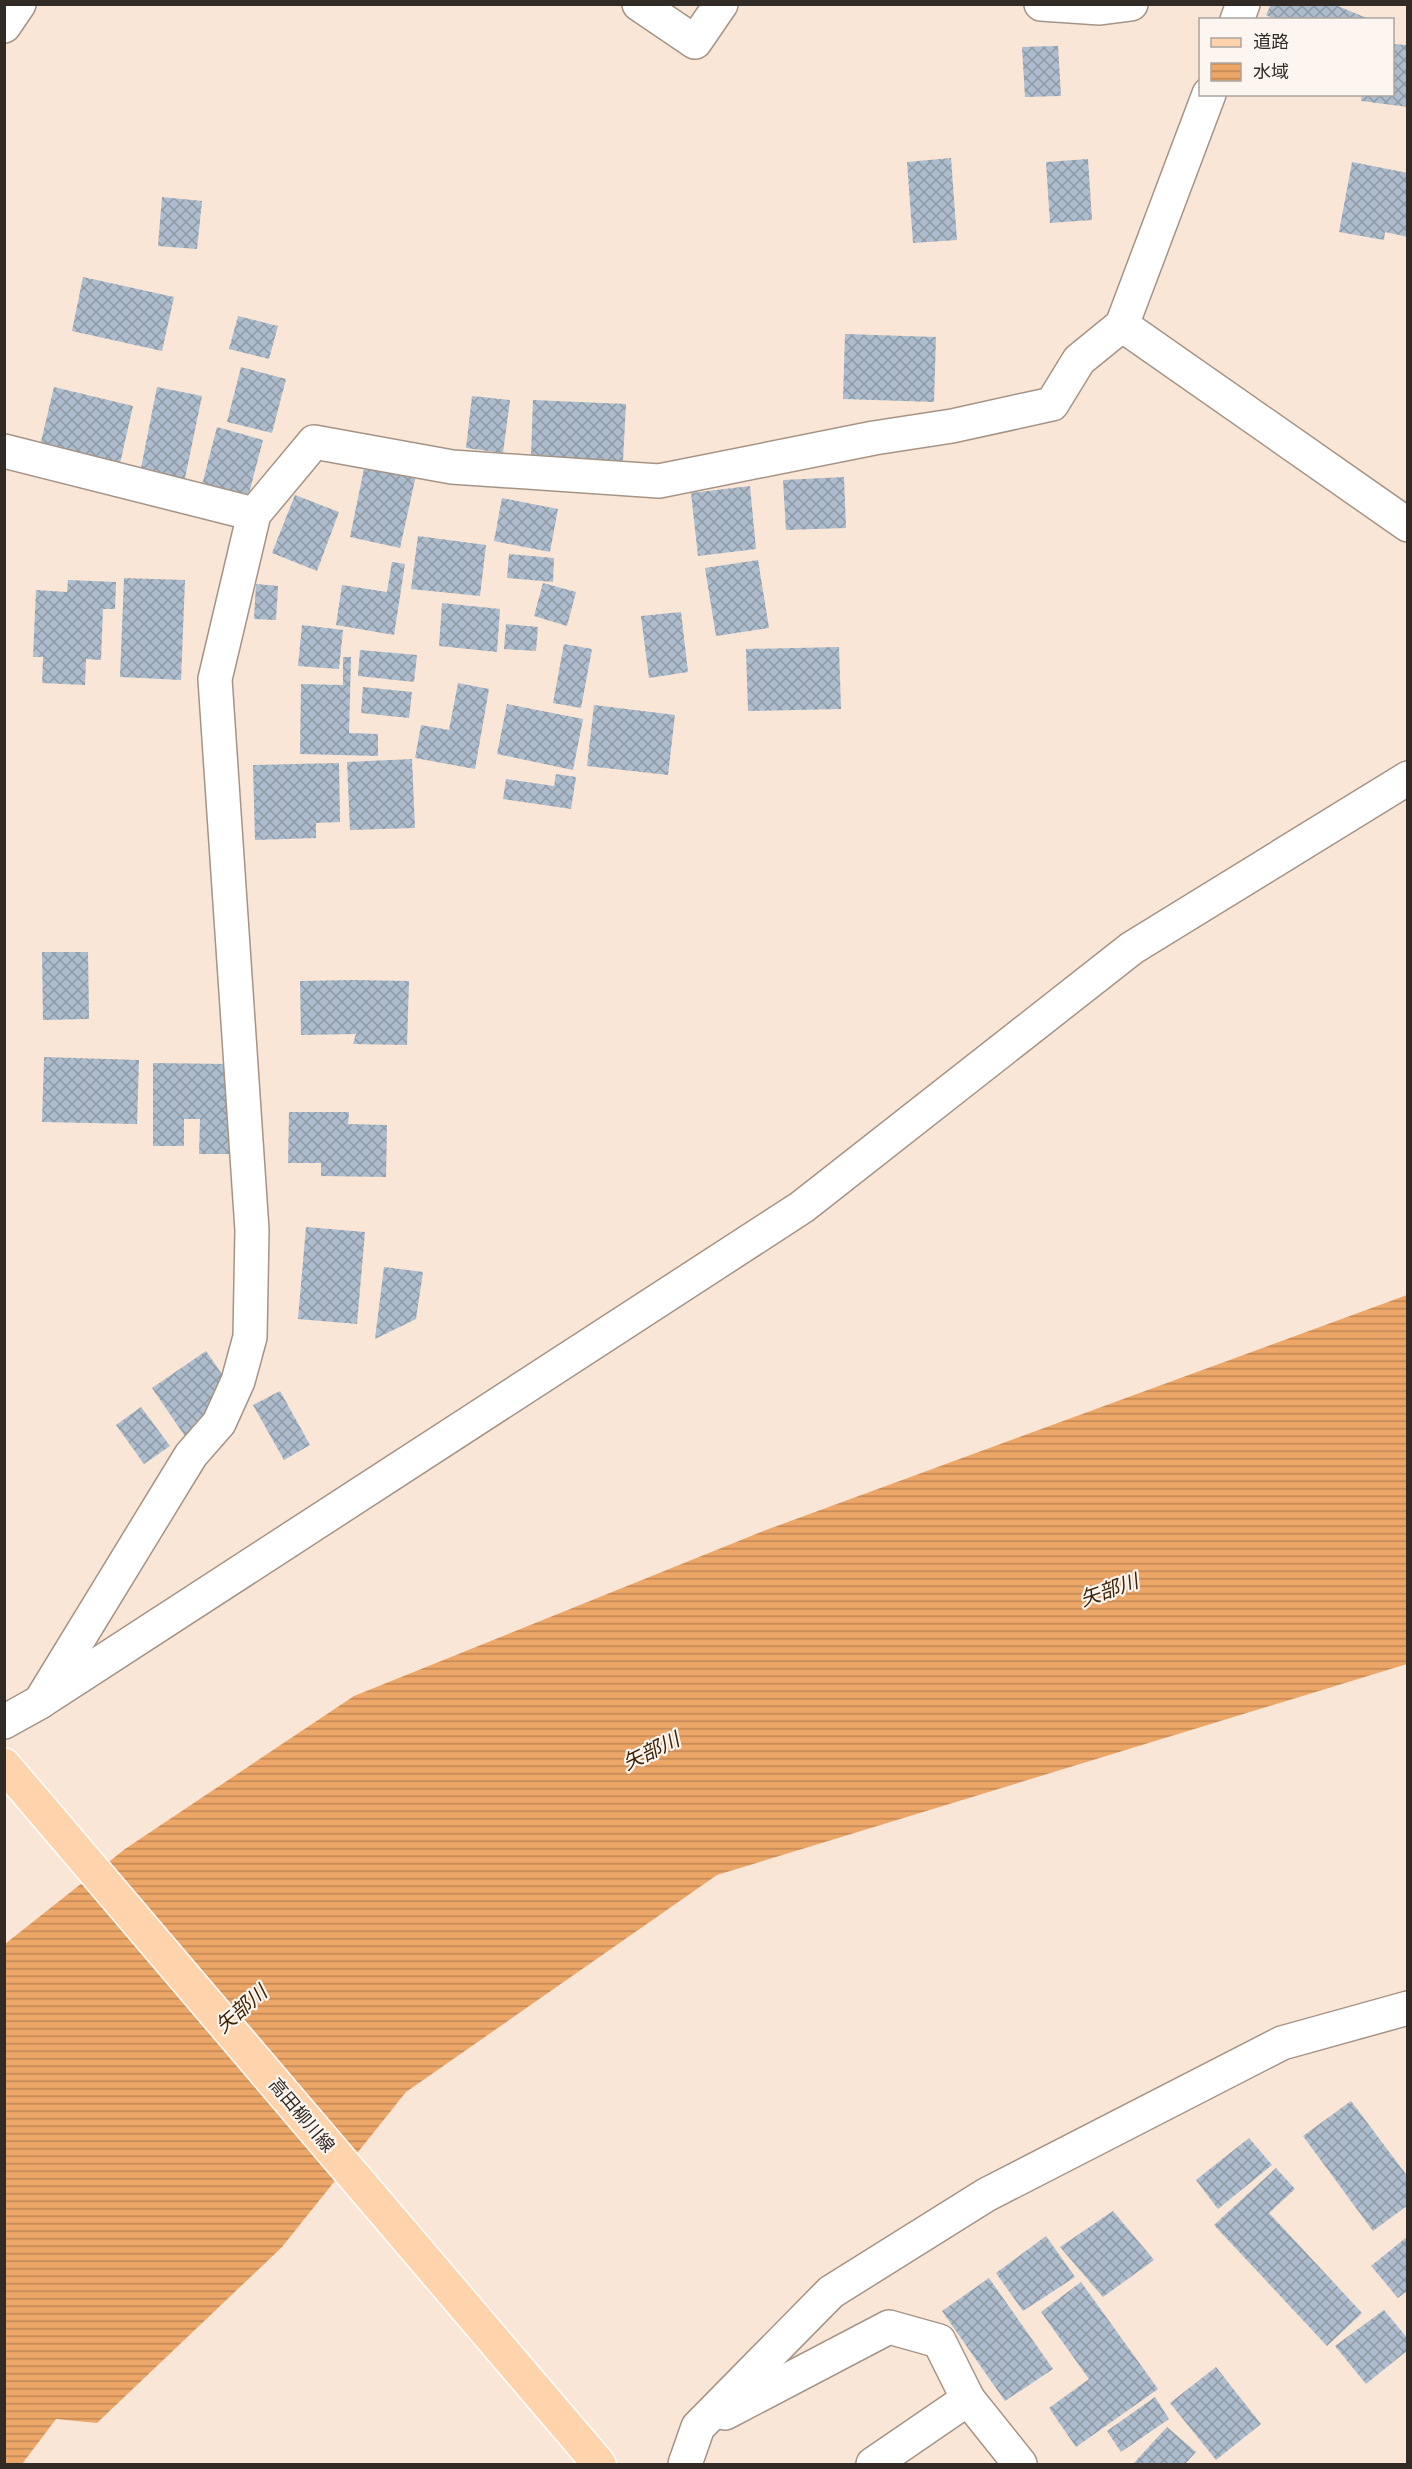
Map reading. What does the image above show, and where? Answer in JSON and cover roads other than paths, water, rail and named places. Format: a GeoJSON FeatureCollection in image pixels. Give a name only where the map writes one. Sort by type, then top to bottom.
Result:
{"type":"FeatureCollection","features":[{"type":"Feature","properties":{"kind":"main road","name":"高田柳川線"},"geometry":{"type":"LineString","coordinates":[[4,1765],[599,2464]]}},
{"type":"Feature","properties":{"kind":"street"},"geometry":{"type":"LineString","coordinates":[[4,26],[19,4]]}},
{"type":"Feature","properties":{"kind":"street"},"geometry":{"type":"LineString","coordinates":[[639,4],[695,42],[721,4]]}},
{"type":"Feature","properties":{"kind":"street"},"geometry":{"type":"LineString","coordinates":[[1041,4],[1100,8],[1131,4]]}},
{"type":"Feature","properties":{"kind":"street"},"geometry":{"type":"LineString","coordinates":[[40,1701],[191,1455],[219,1423],[238,1381],[250,1336],[252,1230],[215,679],[254,514],[315,442],[452,467],[659,481],[874,438],[952,426],[1052,404],[1080,360],[1122,325],[1208,96]]}},
{"type":"Feature","properties":{"kind":"street"},"geometry":{"type":"LineString","coordinates":[[1122,325],[1407,525]]}},
{"type":"Feature","properties":{"kind":"street"},"geometry":{"type":"LineString","coordinates":[[4,451],[254,514]]}},
{"type":"Feature","properties":{"kind":"street"},"geometry":{"type":"LineString","coordinates":[[4,1722],[40,1701],[802,1207],[1132,948],[1407,778]]}},
{"type":"Feature","properties":{"kind":"street"},"geometry":{"type":"LineString","coordinates":[[685,2464],[698,2427],[831,2292],[986,2195],[1143,2112],[1282,2043],[1407,2008]]}},
{"type":"Feature","properties":{"kind":"street"},"geometry":{"type":"LineString","coordinates":[[698,2427],[889,2327],[939,2341],[968,2399],[1020,2464]]}},
{"type":"Feature","properties":{"kind":"street"},"geometry":{"type":"LineString","coordinates":[[873,2464],[968,2399]]}},
{"type":"Feature","properties":{"kind":"water","name":"矢部川"},"geometry":{"type":"Polygon","coordinates":[[[1407,1295],[1407,1664],[717,1875],[406,2092],[282,2247],[97,2423],[56,2419],[22,2464],[5,2464],[5,1944],[125,1849],[354,1696],[766,1530],[1407,1295]]]}}]}
